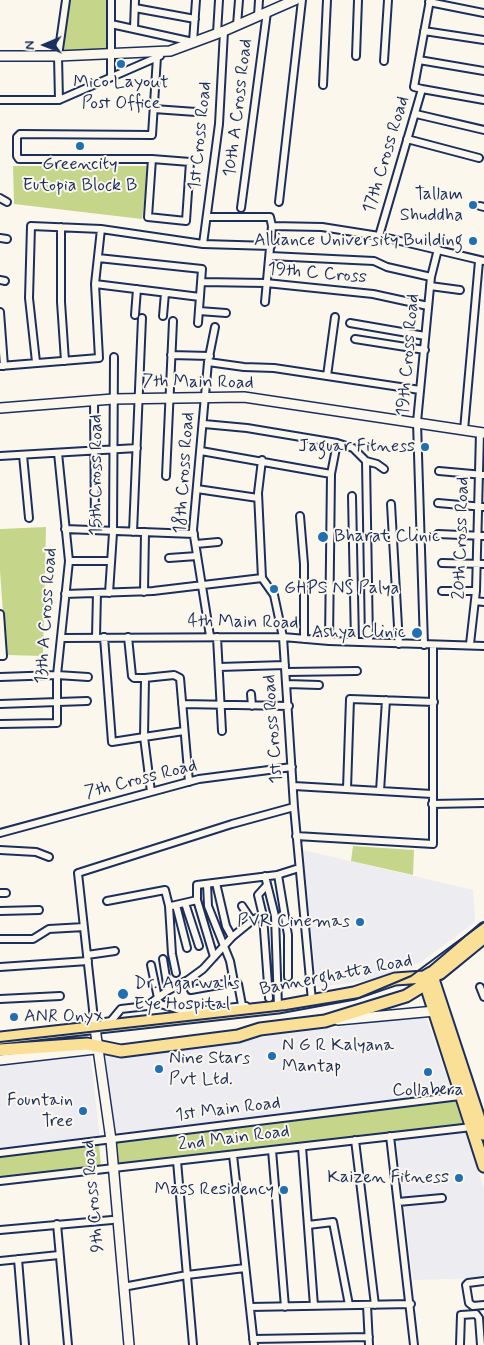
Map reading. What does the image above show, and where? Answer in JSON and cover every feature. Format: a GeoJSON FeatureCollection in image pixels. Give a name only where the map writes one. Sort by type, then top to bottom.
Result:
{"type":"FeatureCollection","features":[{"type":"Feature","properties":{"kind":"highway","name":"Bannerghatta Road"},"geometry":{"type":"LineString","coordinates":[[0,1038],[94,1026],[278,1007],[354,993],[395,980],[429,978]]}},
{"type":"Feature","properties":{"kind":"highway","name":"Bannerghatta Road"},"geometry":{"type":"LineString","coordinates":[[0,1050],[96,1047],[121,1051],[238,1036],[260,1029],[325,1021],[406,996],[429,978]]}},
{"type":"Feature","properties":{"kind":"highway"},"geometry":{"type":"LineString","coordinates":[[429,978],[435,1011],[460,1096],[484,1166]]}},
{"type":"Feature","properties":{"kind":"highway"},"geometry":{"type":"LineString","coordinates":[[429,978],[484,1134]]}},
{"type":"Feature","properties":{"kind":"main road","name":"Bannerghatta Road"},"geometry":{"type":"LineString","coordinates":[[429,978],[484,928]]}},
{"type":"Feature","properties":{"kind":"main road","name":"Bannerghatta Road"},"geometry":{"type":"LineString","coordinates":[[429,978],[484,938]]}},
{"type":"Feature","properties":{"kind":"street"},"geometry":{"type":"LineString","coordinates":[[59,100],[58,56],[66,0]]}},
{"type":"Feature","properties":{"kind":"street"},"geometry":{"type":"LineString","coordinates":[[110,77],[112,0]]}},
{"type":"Feature","properties":{"kind":"street"},"geometry":{"type":"LineString","coordinates":[[134,29],[135,0]]}},
{"type":"Feature","properties":{"kind":"street"},"geometry":{"type":"LineString","coordinates":[[193,42],[196,0]]}},
{"type":"Feature","properties":{"kind":"street","name":"1st Cross Road"},"geometry":{"type":"LineString","coordinates":[[203,244],[219,124],[221,32],[219,0]]}},
{"type":"Feature","properties":{"kind":"street"},"geometry":{"type":"LineString","coordinates":[[237,25],[239,0]]}},
{"type":"Feature","properties":{"kind":"street"},"geometry":{"type":"LineString","coordinates":[[258,16],[259,0]]}},
{"type":"Feature","properties":{"kind":"street"},"geometry":{"type":"LineString","coordinates":[[0,100],[59,100],[170,51],[221,32],[295,0]]}},
{"type":"Feature","properties":{"kind":"street"},"geometry":{"type":"LineString","coordinates":[[279,202],[302,0]]}},
{"type":"Feature","properties":{"kind":"street"},"geometry":{"type":"LineString","coordinates":[[322,85],[328,0]]}},
{"type":"Feature","properties":{"kind":"street"},"geometry":{"type":"LineString","coordinates":[[356,56],[358,0]]}},
{"type":"Feature","properties":{"kind":"street"},"geometry":{"type":"LineString","coordinates":[[384,61],[388,0]]}},
{"type":"Feature","properties":{"kind":"street"},"geometry":{"type":"LineString","coordinates":[[430,1],[484,12]]}},
{"type":"Feature","properties":{"kind":"street","name":"17th Cross Road"},"geometry":{"type":"LineString","coordinates":[[378,236],[422,89],[414,86],[430,1]]}},
{"type":"Feature","properties":{"kind":"street"},"geometry":{"type":"LineString","coordinates":[[135,8],[195,19]]}},
{"type":"Feature","properties":{"kind":"street","name":"10th A Cross Road"},"geometry":{"type":"LineString","coordinates":[[241,208],[267,12]]}},
{"type":"Feature","properties":{"kind":"street"},"geometry":{"type":"LineString","coordinates":[[111,24],[193,42]]}},
{"type":"Feature","properties":{"kind":"street"},"geometry":{"type":"LineString","coordinates":[[424,31],[484,40]]}},
{"type":"Feature","properties":{"kind":"street"},"geometry":{"type":"LineString","coordinates":[[0,56],[58,56],[170,51]]}},
{"type":"Feature","properties":{"kind":"street"},"geometry":{"type":"LineString","coordinates":[[152,159],[148,217],[186,221],[191,163],[152,159],[19,159],[17,156],[17,137],[20,134],[150,136],[153,134],[157,57]]}},
{"type":"Feature","properties":{"kind":"street"},"geometry":{"type":"LineString","coordinates":[[419,60],[484,71]]}},
{"type":"Feature","properties":{"kind":"street"},"geometry":{"type":"LineString","coordinates":[[422,89],[484,100]]}},
{"type":"Feature","properties":{"kind":"street"},"geometry":{"type":"LineString","coordinates":[[154,109],[196,112]]}},
{"type":"Feature","properties":{"kind":"street"},"geometry":{"type":"LineString","coordinates":[[416,114],[484,130]]}},
{"type":"Feature","properties":{"kind":"street"},"geometry":{"type":"LineString","coordinates":[[408,139],[479,158]]}},
{"type":"Feature","properties":{"kind":"street"},"geometry":{"type":"LineString","coordinates":[[0,198],[7,202]]}},
{"type":"Feature","properties":{"kind":"street"},"geometry":{"type":"LineString","coordinates":[[207,217],[270,217],[272,246],[265,302]]}},
{"type":"Feature","properties":{"kind":"street"},"geometry":{"type":"LineString","coordinates":[[36,362],[29,298],[31,226],[101,229],[203,244],[272,246]]}},
{"type":"Feature","properties":{"kind":"street"},"geometry":{"type":"LineString","coordinates":[[272,226],[322,227],[378,236],[482,261],[464,430]]}},
{"type":"Feature","properties":{"kind":"street"},"geometry":{"type":"LineString","coordinates":[[61,227],[61,302],[65,361]]}},
{"type":"Feature","properties":{"kind":"street"},"geometry":{"type":"LineString","coordinates":[[0,312],[2,366],[98,358],[96,284],[101,229]]}},
{"type":"Feature","properties":{"kind":"street","name":"19th Cross Road"},"geometry":{"type":"LineString","coordinates":[[424,645],[417,422],[431,277],[438,249]]}},
{"type":"Feature","properties":{"kind":"street"},"geometry":{"type":"LineString","coordinates":[[270,256],[374,261],[387,267],[431,277]]}},
{"type":"Feature","properties":{"kind":"street"},"geometry":{"type":"LineString","coordinates":[[98,258],[202,270],[198,323]]}},
{"type":"Feature","properties":{"kind":"street","name":"19th C Cross"},"geometry":{"type":"LineString","coordinates":[[201,282],[266,284],[373,294],[428,306]]}},
{"type":"Feature","properties":{"kind":"street"},"geometry":{"type":"LineString","coordinates":[[96,284],[200,297]]}},
{"type":"Feature","properties":{"kind":"street"},"geometry":{"type":"LineString","coordinates":[[430,286],[460,290]]}},
{"type":"Feature","properties":{"kind":"street"},"geometry":{"type":"LineString","coordinates":[[134,532],[140,398],[137,289]]}},
{"type":"Feature","properties":{"kind":"street"},"geometry":{"type":"LineString","coordinates":[[163,316],[165,293]]}},
{"type":"Feature","properties":{"kind":"street"},"geometry":{"type":"LineString","coordinates":[[199,311],[226,313]]}},
{"type":"Feature","properties":{"kind":"street"},"geometry":{"type":"LineString","coordinates":[[327,376],[335,317]]}},
{"type":"Feature","properties":{"kind":"street"},"geometry":{"type":"LineString","coordinates":[[166,476],[173,321]]}},
{"type":"Feature","properties":{"kind":"street"},"geometry":{"type":"LineString","coordinates":[[350,323],[425,336]]}},
{"type":"Feature","properties":{"kind":"street","name":"18th Cross Road"},"geometry":{"type":"LineString","coordinates":[[215,327],[205,398],[194,534],[202,586],[219,667],[222,731]]}},
{"type":"Feature","properties":{"kind":"street"},"geometry":{"type":"LineString","coordinates":[[355,339],[425,350]]}},
{"type":"Feature","properties":{"kind":"street","name":"7th Main Road"},"geometry":{"type":"LineString","coordinates":[[171,355],[420,390]]}},
{"type":"Feature","properties":{"kind":"street","name":"15th Cross Road"},"geometry":{"type":"LineString","coordinates":[[109,593],[114,356]]}},
{"type":"Feature","properties":{"kind":"street","name":"7th Main Road"},"geometry":{"type":"LineString","coordinates":[[0,408],[113,399],[244,397],[482,432]]}},
{"type":"Feature","properties":{"kind":"street"},"geometry":{"type":"LineString","coordinates":[[94,400],[95,530]]}},
{"type":"Feature","properties":{"kind":"street"},"geometry":{"type":"LineString","coordinates":[[204,424],[247,428],[336,443],[353,448],[366,461],[377,464],[384,469]]}},
{"type":"Feature","properties":{"kind":"street","name":"20th Cross Road"},"geometry":{"type":"LineString","coordinates":[[470,644],[476,591],[475,563],[480,536],[482,432]]}},
{"type":"Feature","properties":{"kind":"street"},"geometry":{"type":"LineString","coordinates":[[329,641],[331,474],[336,443]]}},
{"type":"Feature","properties":{"kind":"street"},"geometry":{"type":"LineString","coordinates":[[0,456],[137,448]]}},
{"type":"Feature","properties":{"kind":"street"},"geometry":{"type":"LineString","coordinates":[[201,450],[331,474]]}},
{"type":"Feature","properties":{"kind":"street","name":"13th A Cross Road"},"geometry":{"type":"LineString","coordinates":[[0,724],[57,722],[57,675],[69,561],[58,453]]}},
{"type":"Feature","properties":{"kind":"street"},"geometry":{"type":"LineString","coordinates":[[23,454],[30,518]]}},
{"type":"Feature","properties":{"kind":"street","name":"1st Cross Road"},"geometry":{"type":"LineString","coordinates":[[262,460],[258,498],[262,578],[274,596],[283,637],[296,836],[312,1001]]}},
{"type":"Feature","properties":{"kind":"street"},"geometry":{"type":"LineString","coordinates":[[366,461],[369,642]]}},
{"type":"Feature","properties":{"kind":"street"},"geometry":{"type":"LineString","coordinates":[[439,471],[482,475]]}},
{"type":"Feature","properties":{"kind":"street"},"geometry":{"type":"LineString","coordinates":[[197,489],[258,498]]}},
{"type":"Feature","properties":{"kind":"street"},"geometry":{"type":"LineString","coordinates":[[352,496],[355,642]]}},
{"type":"Feature","properties":{"kind":"street"},"geometry":{"type":"LineString","coordinates":[[438,502],[481,506]]}},
{"type":"Feature","properties":{"kind":"street"},"geometry":{"type":"LineString","coordinates":[[391,504],[399,644]]}},
{"type":"Feature","properties":{"kind":"street"},"geometry":{"type":"LineString","coordinates":[[300,516],[304,564],[304,639]]}},
{"type":"Feature","properties":{"kind":"street"},"geometry":{"type":"LineString","coordinates":[[66,529],[194,534]]}},
{"type":"Feature","properties":{"kind":"street"},"geometry":{"type":"LineString","coordinates":[[144,592],[145,532]]}},
{"type":"Feature","properties":{"kind":"street"},"geometry":{"type":"LineString","coordinates":[[438,534],[480,536]]}},
{"type":"Feature","properties":{"kind":"street"},"geometry":{"type":"LineString","coordinates":[[196,544],[218,542]]}},
{"type":"Feature","properties":{"kind":"street"},"geometry":{"type":"LineString","coordinates":[[170,558],[197,556]]}},
{"type":"Feature","properties":{"kind":"street"},"geometry":{"type":"LineString","coordinates":[[69,561],[111,561]]}},
{"type":"Feature","properties":{"kind":"street"},"geometry":{"type":"LineString","coordinates":[[442,563],[484,564]]}},
{"type":"Feature","properties":{"kind":"street"},"geometry":{"type":"LineString","coordinates":[[65,594],[144,592],[262,578]]}},
{"type":"Feature","properties":{"kind":"street"},"geometry":{"type":"LineString","coordinates":[[442,591],[476,591]]}},
{"type":"Feature","properties":{"kind":"street"},"geometry":{"type":"LineString","coordinates":[[96,638],[97,593]]}},
{"type":"Feature","properties":{"kind":"street"},"geometry":{"type":"LineString","coordinates":[[475,601],[484,602]]}},
{"type":"Feature","properties":{"kind":"street"},"geometry":{"type":"LineString","coordinates":[[0,616],[3,656],[0,656]]}},
{"type":"Feature","properties":{"kind":"street"},"geometry":{"type":"LineString","coordinates":[[104,637],[112,742],[184,731]]}},
{"type":"Feature","properties":{"kind":"street"},"geometry":{"type":"LineString","coordinates":[[128,637],[132,676],[134,678],[178,676],[189,782]]}},
{"type":"Feature","properties":{"kind":"street","name":"4th Main Road"},"geometry":{"type":"LineString","coordinates":[[62,638],[283,637],[329,641],[424,645],[470,644],[484,646]]}},
{"type":"Feature","properties":{"kind":"street"},"geometry":{"type":"LineString","coordinates":[[296,836],[433,844],[434,702],[432,645]]}},
{"type":"Feature","properties":{"kind":"street"},"geometry":{"type":"LineString","coordinates":[[219,667],[285,664]]}},
{"type":"Feature","properties":{"kind":"street"},"geometry":{"type":"LineString","coordinates":[[286,672],[357,671]]}},
{"type":"Feature","properties":{"kind":"street"},"geometry":{"type":"LineString","coordinates":[[0,677],[57,675],[88,677]]}},
{"type":"Feature","properties":{"kind":"street"},"geometry":{"type":"LineString","coordinates":[[145,678],[144,737],[151,792]]}},
{"type":"Feature","properties":{"kind":"street"},"geometry":{"type":"LineString","coordinates":[[287,684],[319,685]]}},
{"type":"Feature","properties":{"kind":"street"},"geometry":{"type":"LineString","coordinates":[[251,694],[252,706]]}},
{"type":"Feature","properties":{"kind":"street"},"geometry":{"type":"LineString","coordinates":[[346,789],[350,699],[434,702]]}},
{"type":"Feature","properties":{"kind":"street"},"geometry":{"type":"LineString","coordinates":[[380,790],[386,700]]}},
{"type":"Feature","properties":{"kind":"street"},"geometry":{"type":"LineString","coordinates":[[0,704],[87,702]]}},
{"type":"Feature","properties":{"kind":"street"},"geometry":{"type":"LineString","coordinates":[[182,704],[289,706]]}},
{"type":"Feature","properties":{"kind":"street","name":"7th Cross Road"},"geometry":{"type":"LineString","coordinates":[[0,833],[189,782],[292,767]]}},
{"type":"Feature","properties":{"kind":"street"},"geometry":{"type":"LineString","coordinates":[[294,786],[432,794]]}},
{"type":"Feature","properties":{"kind":"street"},"geometry":{"type":"LineString","coordinates":[[432,804],[484,803]]}},
{"type":"Feature","properties":{"kind":"street"},"geometry":{"type":"LineString","coordinates":[[263,916],[252,921],[232,937],[203,969],[188,980],[168,990],[147,1006],[121,1009],[111,1021],[94,1026],[78,873],[232,824],[294,808]]}},
{"type":"Feature","properties":{"kind":"street"},"geometry":{"type":"LineString","coordinates":[[0,850],[36,852],[49,857]]}},
{"type":"Feature","properties":{"kind":"street"},"geometry":{"type":"LineString","coordinates":[[214,957],[197,900],[197,885],[278,875],[300,868]]}},
{"type":"Feature","properties":{"kind":"street"},"geometry":{"type":"LineString","coordinates":[[278,875],[288,935],[288,977]]}},
{"type":"Feature","properties":{"kind":"street"},"geometry":{"type":"LineString","coordinates":[[265,876],[275,916],[278,1007]]}},
{"type":"Feature","properties":{"kind":"street"},"geometry":{"type":"LineString","coordinates":[[216,882],[226,926],[232,937]]}},
{"type":"Feature","properties":{"kind":"street"},"geometry":{"type":"LineString","coordinates":[[207,884],[208,906],[230,960],[234,982],[238,984],[242,1004]]}},
{"type":"Feature","properties":{"kind":"street"},"geometry":{"type":"LineString","coordinates":[[267,885],[258,895],[263,916],[269,998]]}},
{"type":"Feature","properties":{"kind":"street"},"geometry":{"type":"LineString","coordinates":[[107,901],[165,890],[187,948]]}},
{"type":"Feature","properties":{"kind":"street"},"geometry":{"type":"LineString","coordinates":[[172,905],[197,900]]}},
{"type":"Feature","properties":{"kind":"street"},"geometry":{"type":"LineString","coordinates":[[185,903],[199,946]]}},
{"type":"Feature","properties":{"kind":"street"},"geometry":{"type":"LineString","coordinates":[[172,905],[176,973]]}},
{"type":"Feature","properties":{"kind":"street"},"geometry":{"type":"LineString","coordinates":[[242,906],[252,921]]}},
{"type":"Feature","properties":{"kind":"street"},"geometry":{"type":"LineString","coordinates":[[0,910],[39,910]]}},
{"type":"Feature","properties":{"kind":"street"},"geometry":{"type":"LineString","coordinates":[[0,939],[33,939],[49,929],[84,927]]}},
{"type":"Feature","properties":{"kind":"street"},"geometry":{"type":"LineString","coordinates":[[0,968],[88,958],[115,951]]}},
{"type":"Feature","properties":{"kind":"street"},"geometry":{"type":"LineString","coordinates":[[163,959],[168,990]]}},
{"type":"Feature","properties":{"kind":"street"},"geometry":{"type":"LineString","coordinates":[[151,965],[156,1000]]}},
{"type":"Feature","properties":{"kind":"street"},"geometry":{"type":"LineString","coordinates":[[188,980],[191,990],[224,984]]}},
{"type":"Feature","properties":{"kind":"street"},"geometry":{"type":"LineString","coordinates":[[480,987],[484,997]]}},
{"type":"Feature","properties":{"kind":"street"},"geometry":{"type":"LineString","coordinates":[[0,999],[60,996]]}},
{"type":"Feature","properties":{"kind":"street"},"geometry":{"type":"LineString","coordinates":[[156,1000],[186,1012],[242,1004],[258,1009]]}},
{"type":"Feature","properties":{"kind":"street"},"geometry":{"type":"LineString","coordinates":[[325,1021],[435,1011]]}},
{"type":"Feature","properties":{"kind":"street","name":"9th Cross Road"},"geometry":{"type":"LineString","coordinates":[[94,1026],[108,1140],[112,1220],[124,1345]]}},
{"type":"Feature","properties":{"kind":"street"},"geometry":{"type":"LineString","coordinates":[[0,1060],[64,1049]]}},
{"type":"Feature","properties":{"kind":"street","name":"1st Main Road"},"geometry":{"type":"LineString","coordinates":[[0,1153],[460,1096]]}},
{"type":"Feature","properties":{"kind":"street","name":"2nd Main Road"},"geometry":{"type":"LineString","coordinates":[[0,1182],[472,1127]]}},
{"type":"Feature","properties":{"kind":"street"},"geometry":{"type":"LineString","coordinates":[[390,1136],[411,1304],[414,1345]]}},
{"type":"Feature","properties":{"kind":"street"},"geometry":{"type":"LineString","coordinates":[[354,1140],[375,1305]]}},
{"type":"Feature","properties":{"kind":"street"},"geometry":{"type":"LineString","coordinates":[[302,1146],[314,1306]]}},
{"type":"Feature","properties":{"kind":"street"},"geometry":{"type":"LineString","coordinates":[[272,1150],[285,1307]]}},
{"type":"Feature","properties":{"kind":"street"},"geometry":{"type":"LineString","coordinates":[[233,1155],[253,1342],[369,1337]]}},
{"type":"Feature","properties":{"kind":"street"},"geometry":{"type":"LineString","coordinates":[[177,1161],[193,1345]]}},
{"type":"Feature","properties":{"kind":"street","name":"9th Cross Road"},"geometry":{"type":"LineString","coordinates":[[110,1168],[129,1345]]}},
{"type":"Feature","properties":{"kind":"street"},"geometry":{"type":"LineString","coordinates":[[398,1202],[442,1198]]}},
{"type":"Feature","properties":{"kind":"street"},"geometry":{"type":"LineString","coordinates":[[0,1230],[112,1220]]}},
{"type":"Feature","properties":{"kind":"street"},"geometry":{"type":"LineString","coordinates":[[308,1225],[333,1222],[350,1305]]}},
{"type":"Feature","properties":{"kind":"street"},"geometry":{"type":"LineString","coordinates":[[57,1224],[68,1345]]}},
{"type":"Feature","properties":{"kind":"street"},"geometry":{"type":"LineString","coordinates":[[0,1260],[59,1255]]}},
{"type":"Feature","properties":{"kind":"street"},"geometry":{"type":"LineString","coordinates":[[18,1259],[25,1345]]}},
{"type":"Feature","properties":{"kind":"street"},"geometry":{"type":"LineString","coordinates":[[123,1287],[187,1274],[245,1268]]}},
{"type":"Feature","properties":{"kind":"street"},"geometry":{"type":"LineString","coordinates":[[484,1281],[468,1283],[466,1285],[469,1303],[473,1306],[484,1305]]}},
{"type":"Feature","properties":{"kind":"street"},"geometry":{"type":"LineString","coordinates":[[250,1307],[411,1304]]}},
{"type":"Feature","properties":{"kind":"street"},"geometry":{"type":"LineString","coordinates":[[367,1305],[369,1345]]}},
{"type":"Feature","properties":{"kind":"street"},"geometry":{"type":"LineString","coordinates":[[460,1345],[461,1315],[470,1314],[478,1315],[482,1345]]}},
{"type":"Feature","properties":{"kind":"shaded area"},"geometry":{"type":"Polygon","coordinates":[[[303,850],[473,890],[475,922],[421,962],[370,980],[317,987],[303,850]]]}},
{"type":"Feature","properties":{"kind":"shaded area"},"geometry":{"type":"Polygon","coordinates":[[[426,1016],[453,1095],[113,1138],[106,1057],[426,1016]]]}},
{"type":"Feature","properties":{"kind":"shaded area"},"geometry":{"type":"Polygon","coordinates":[[[90,1053],[100,1139],[0,1150],[0,1062],[90,1053]]]}},
{"type":"Feature","properties":{"kind":"shaded area"},"geometry":{"type":"Polygon","coordinates":[[[465,1132],[484,1188],[484,1278],[413,1280],[396,1139],[465,1132]]]}},
{"type":"Feature","properties":{"kind":"green space"},"geometry":{"type":"Polygon","coordinates":[[[68,0],[108,0],[108,52],[61,54],[68,0]]]}},
{"type":"Feature","properties":{"kind":"green space"},"geometry":{"type":"Polygon","coordinates":[[[13,166],[149,166],[142,219],[14,204],[13,166]]]}},
{"type":"Feature","properties":{"kind":"green space"},"geometry":{"type":"Polygon","coordinates":[[[46,527],[43,656],[6,655],[0,571],[0,529],[46,527]]]}},
{"type":"Feature","properties":{"kind":"green space"},"geometry":{"type":"Polygon","coordinates":[[[353,846],[414,850],[413,875],[351,861],[353,846]]]}},
{"type":"Feature","properties":{"kind":"green space"},"geometry":{"type":"Polygon","coordinates":[[[455,1100],[463,1126],[114,1164],[112,1143],[455,1100]]]}},
{"type":"Feature","properties":{"kind":"green space"},"geometry":{"type":"Polygon","coordinates":[[[99,1144],[101,1166],[0,1179],[0,1156],[99,1144]]]}},
{"type":"Feature","properties":{"kind":"railway"},"geometry":{"type":"LineString","coordinates":[[0,1042],[286,1010],[359,998],[411,976],[484,922]]}},
{"type":"Feature","properties":{"kind":"place","name":"Mico Layout Post Office"},"geometry":{"type":"Point","coordinates":[121,64]}},
{"type":"Feature","properties":{"kind":"place","name":"Greencity Eutopia Block B"},"geometry":{"type":"Point","coordinates":[80,146]}},
{"type":"Feature","properties":{"kind":"place","name":"Tallam Shuddha"},"geometry":{"type":"Point","coordinates":[473,205]}},
{"type":"Feature","properties":{"kind":"place","name":"Alliance University Building"},"geometry":{"type":"Point","coordinates":[473,241]}},
{"type":"Feature","properties":{"kind":"place","name":"Jaguar Fitness"},"geometry":{"type":"Point","coordinates":[425,447]}},
{"type":"Feature","properties":{"kind":"place","name":"Bharat Clinic"},"geometry":{"type":"Point","coordinates":[323,537]}},
{"type":"Feature","properties":{"kind":"place","name":"GHPS NS Palya"},"geometry":{"type":"Point","coordinates":[274,589]}},
{"type":"Feature","properties":{"kind":"place","name":"Ashya Clinic"},"geometry":{"type":"Point","coordinates":[417,633]}},
{"type":"Feature","properties":{"kind":"place","name":"PVR Cinemas"},"geometry":{"type":"Point","coordinates":[360,922]}},
{"type":"Feature","properties":{"kind":"place","name":"Dr. Agarwal's Eye Hospital"},"geometry":{"type":"Point","coordinates":[123,994]}},
{"type":"Feature","properties":{"kind":"place","name":"ANR Onyx"},"geometry":{"type":"Point","coordinates":[14,1017]}},
{"type":"Feature","properties":{"kind":"place","name":"N G R Kalyana Mantap"},"geometry":{"type":"Point","coordinates":[272,1056]}},
{"type":"Feature","properties":{"kind":"place","name":"Nine Stars Pvt Ltd."},"geometry":{"type":"Point","coordinates":[159,1069]}},
{"type":"Feature","properties":{"kind":"place","name":"Collabera"},"geometry":{"type":"Point","coordinates":[428,1072]}},
{"type":"Feature","properties":{"kind":"place","name":"Fountain Tree"},"geometry":{"type":"Point","coordinates":[83,1111]}},
{"type":"Feature","properties":{"kind":"place","name":"Kaizen Fitness"},"geometry":{"type":"Point","coordinates":[459,1178]}},
{"type":"Feature","properties":{"kind":"place","name":"Mass Residency"},"geometry":{"type":"Point","coordinates":[284,1190]}}]}
